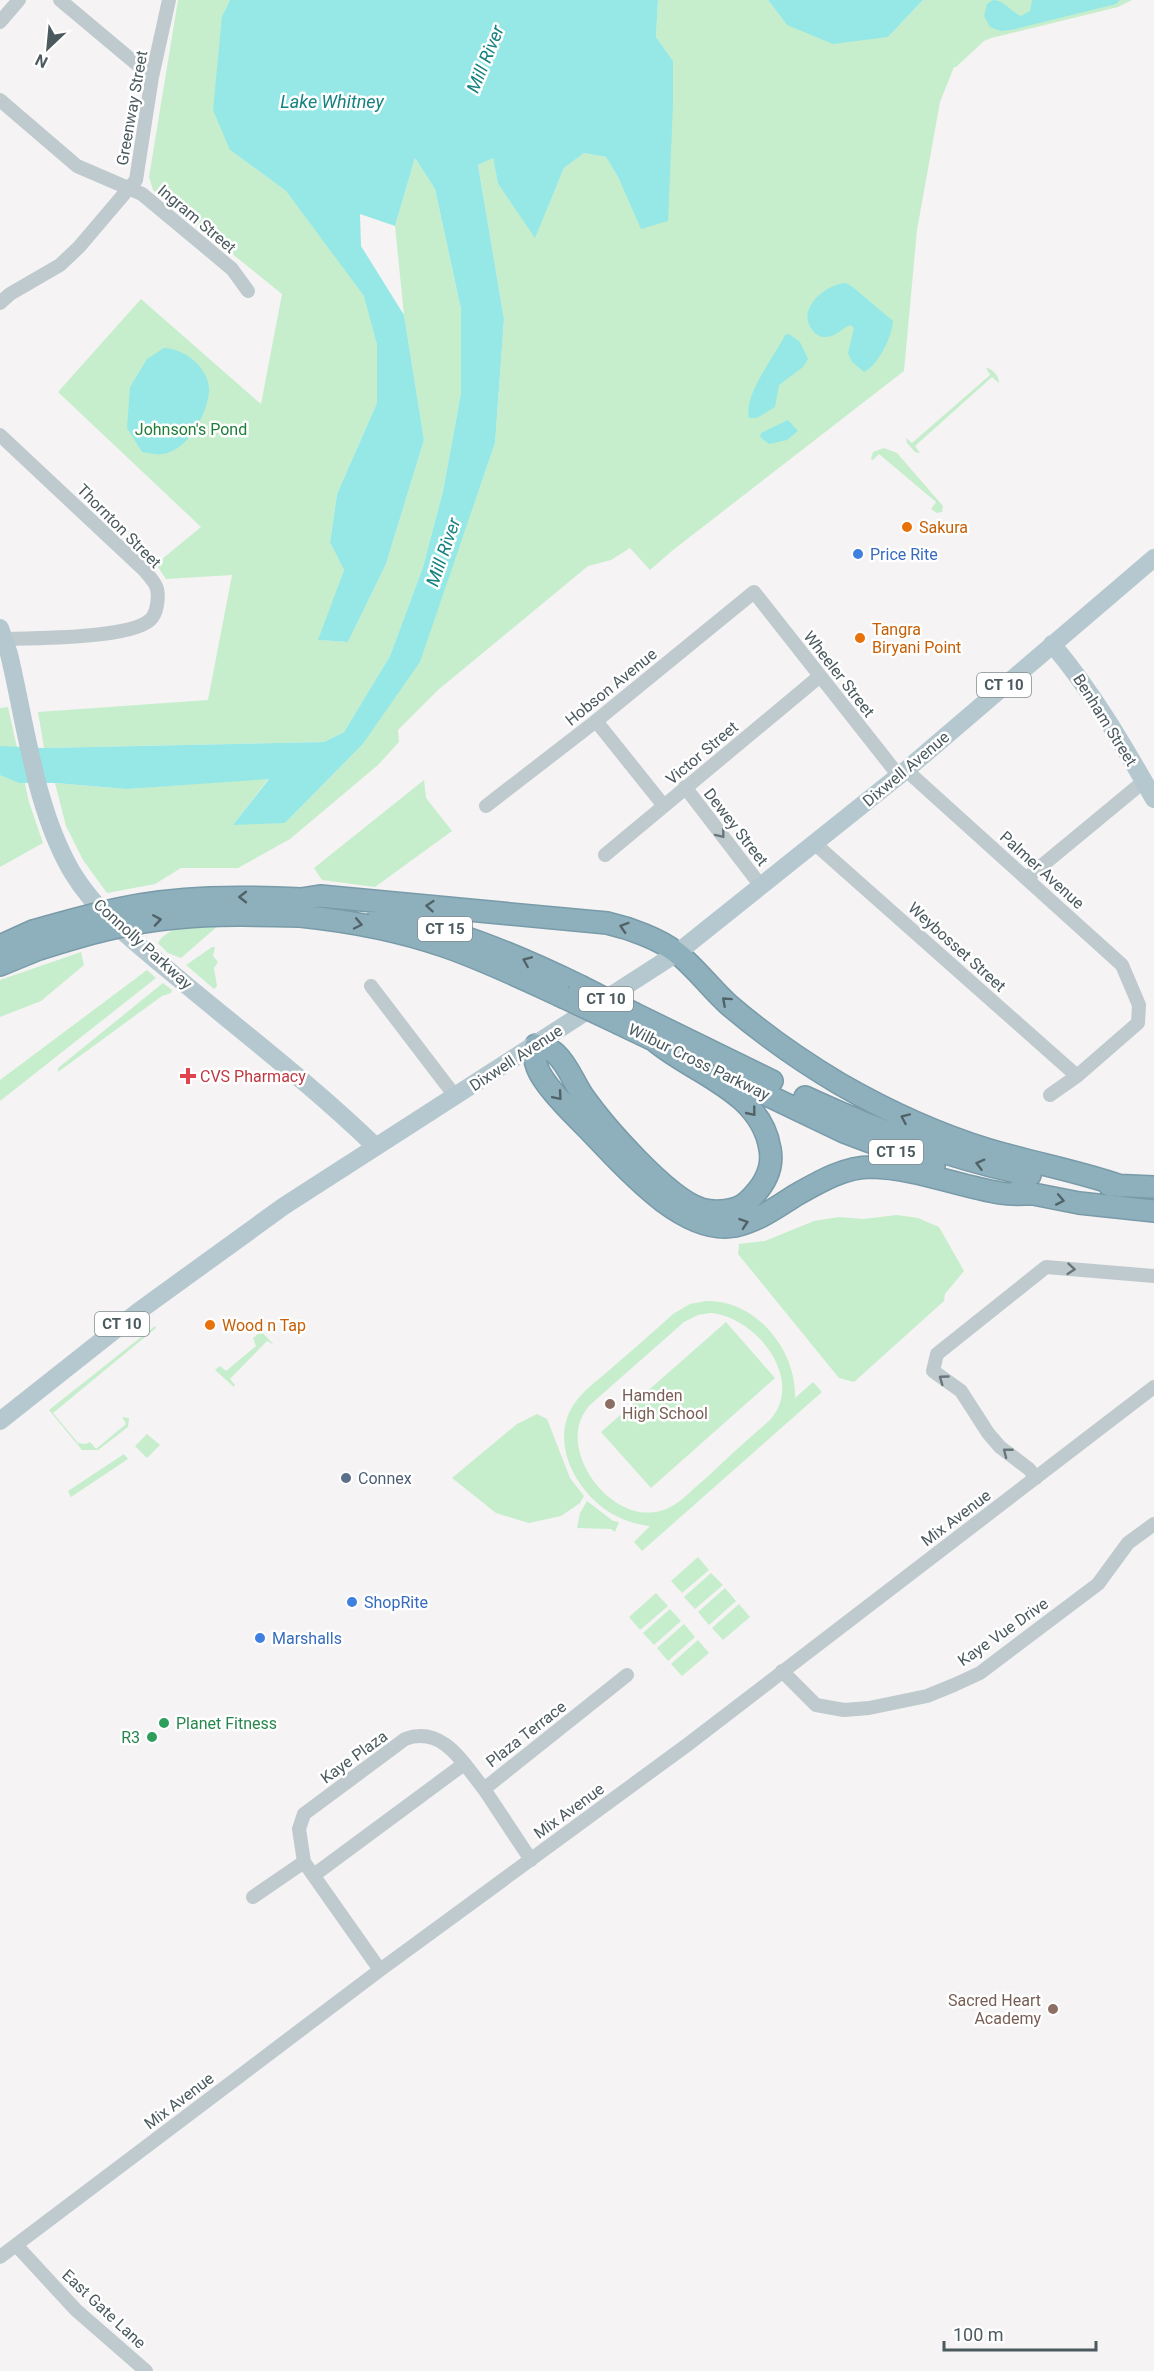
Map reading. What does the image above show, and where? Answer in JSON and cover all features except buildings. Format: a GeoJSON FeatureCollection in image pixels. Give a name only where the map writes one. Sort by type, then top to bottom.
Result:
{"type":"FeatureCollection","features":[{"type":"Feature","properties":{"kind":"highway","name":"Wilbur Cross Parkway"},"geometry":{"type":"LineString","coordinates":[[0,946],[36,940],[119,908],[170,901],[239,896],[300,908],[338,920],[443,945],[508,971],[572,992],[864,1124],[927,1148],[988,1166],[1038,1176],[1121,1186],[1154,1187]]}},
{"type":"Feature","properties":{"kind":"highway"},"geometry":{"type":"LineString","coordinates":[[300,908],[320,896],[607,923],[627,927],[676,953],[728,1004],[783,1046],[839,1083],[888,1110],[937,1132],[987,1149],[1086,1173],[1121,1186]]}},
{"type":"Feature","properties":{"kind":"highway","name":"Wilbur Cross Parkway"},"geometry":{"type":"LineString","coordinates":[[0,965],[36,940]]}},
{"type":"Feature","properties":{"kind":"highway","name":"Wilbur Cross Parkway"},"geometry":{"type":"LineString","coordinates":[[628,1019],[655,1041],[844,1132],[919,1161],[1032,1194],[1079,1203],[1154,1212]]}},
{"type":"Feature","properties":{"kind":"highway"},"geometry":{"type":"LineString","coordinates":[[655,1041],[674,1057],[730,1090],[753,1111],[768,1136],[772,1160],[764,1184],[746,1203],[723,1211],[700,1209],[675,1194],[641,1164],[610,1130],[583,1096],[557,1054],[536,1045],[534,1058],[537,1069],[581,1122],[622,1163],[661,1199],[687,1217],[709,1226],[734,1226],[758,1218],[823,1179],[869,1167],[897,1169],[1002,1193],[1032,1194]]}},
{"type":"Feature","properties":{"kind":"main road","name":"Dixwell Avenue"},"geometry":{"type":"LineString","coordinates":[[0,1421],[139,1311],[284,1206],[676,953],[902,773],[1154,558]]}},
{"type":"Feature","properties":{"kind":"main road","name":"Connolly Parkway"},"geometry":{"type":"LineString","coordinates":[[2,635],[41,791],[52,827],[72,873],[99,907],[140,946],[331,1105],[375,1146]]}},
{"type":"Feature","properties":{"kind":"main road","name":"Benham Street"},"geometry":{"type":"LineString","coordinates":[[1052,644],[1107,719],[1154,799]]}},
{"type":"Feature","properties":{"kind":"street"},"geometry":{"type":"LineString","coordinates":[[0,22],[19,0]]}},
{"type":"Feature","properties":{"kind":"street"},"geometry":{"type":"LineString","coordinates":[[60,0],[152,77]]}},
{"type":"Feature","properties":{"kind":"street","name":"Greenway Street"},"geometry":{"type":"LineString","coordinates":[[0,303],[10,294],[60,265],[136,180],[152,77],[169,0]]}},
{"type":"Feature","properties":{"kind":"street","name":"Ingram Street"},"geometry":{"type":"LineString","coordinates":[[0,100],[76,166],[142,194],[232,269],[248,291]]}},
{"type":"Feature","properties":{"kind":"street","name":"Thornton Street"},"geometry":{"type":"LineString","coordinates":[[0,435],[144,570],[157,589],[156,611],[151,619],[135,629],[101,634],[2,635]]}},
{"type":"Feature","properties":{"kind":"street","name":"Wheeler Street"},"geometry":{"type":"LineString","coordinates":[[754,592],[820,676],[902,773]]}},
{"type":"Feature","properties":{"kind":"street","name":"Hobson Avenue"},"geometry":{"type":"LineString","coordinates":[[486,806],[596,721],[754,592]]}},
{"type":"Feature","properties":{"kind":"street","name":"Victor Street"},"geometry":{"type":"LineString","coordinates":[[605,855],[820,676]]}},
{"type":"Feature","properties":{"kind":"street"},"geometry":{"type":"LineString","coordinates":[[596,721],[664,806]]}},
{"type":"Feature","properties":{"kind":"street","name":"Palmer Avenue"},"geometry":{"type":"LineString","coordinates":[[902,773],[1027,878],[1122,965],[1139,1005],[1138,1023],[1077,1076]]}},
{"type":"Feature","properties":{"kind":"street"},"geometry":{"type":"LineString","coordinates":[[1027,878],[1143,782]]}},
{"type":"Feature","properties":{"kind":"street","name":"Dewey Street"},"geometry":{"type":"LineString","coordinates":[[685,788],[761,886]]}},
{"type":"Feature","properties":{"kind":"street","name":"Weybosset Street"},"geometry":{"type":"LineString","coordinates":[[814,843],[1077,1076]]}},
{"type":"Feature","properties":{"kind":"street"},"geometry":{"type":"LineString","coordinates":[[371,986],[455,1096]]}},
{"type":"Feature","properties":{"kind":"street"},"geometry":{"type":"LineString","coordinates":[[1050,1095],[1077,1076]]}},
{"type":"Feature","properties":{"kind":"street"},"geometry":{"type":"LineString","coordinates":[[1036,1478],[1029,1469],[1000,1447],[980,1422],[961,1391],[933,1371],[937,1354],[1046,1267],[1154,1276]]}},
{"type":"Feature","properties":{"kind":"street","name":"Mix Avenue"},"geometry":{"type":"LineString","coordinates":[[0,2257],[380,1970],[687,1745],[1154,1387]]}},
{"type":"Feature","properties":{"kind":"street","name":"Kaye Vue Drive"},"geometry":{"type":"LineString","coordinates":[[782,1671],[816,1705],[844,1710],[869,1708],[927,1696],[980,1673],[1098,1584],[1128,1543],[1154,1524]]}},
{"type":"Feature","properties":{"kind":"street","name":"Plaza Terrace"},"geometry":{"type":"LineString","coordinates":[[531,1860],[484,1789],[627,1675]]}},
{"type":"Feature","properties":{"kind":"street","name":"Kaye Plaza"},"geometry":{"type":"LineString","coordinates":[[304,1862],[299,1829],[304,1814],[405,1739],[417,1735],[437,1739],[451,1748],[484,1789]]}},
{"type":"Feature","properties":{"kind":"street"},"geometry":{"type":"LineString","coordinates":[[314,1875],[464,1764]]}},
{"type":"Feature","properties":{"kind":"street"},"geometry":{"type":"LineString","coordinates":[[253,1897],[304,1862],[380,1970]]}},
{"type":"Feature","properties":{"kind":"street","name":"East Gate Lane"},"geometry":{"type":"LineString","coordinates":[[16,2245],[76,2310],[146,2371]]}},
{"type":"Feature","properties":{"kind":"green space"},"geometry":{"type":"Polygon","coordinates":[[[178,0],[230,0],[222,16],[230,150],[286,191],[365,296],[377,345],[377,403],[337,494],[330,541],[344,570],[319,640],[348,642],[386,564],[424,440],[404,315],[395,226],[415,158],[435,189],[461,309],[461,393],[443,491],[423,567],[390,656],[344,732],[324,742],[44,748],[38,712],[208,700],[232,575],[166,579],[156,564],[201,527],[58,392],[141,299],[261,404],[282,294],[153,190],[149,177],[178,0]]]}},
{"type":"Feature","properties":{"kind":"green space"},"geometry":{"type":"Polygon","coordinates":[[[658,0],[768,0],[787,25],[888,37],[923,0],[1132,0],[1118,7],[991,38],[984,41],[954,67],[940,102],[917,230],[904,371],[650,570],[630,548],[611,560],[588,566],[438,690],[398,730],[399,742],[378,765],[290,839],[238,868],[181,868],[155,884],[107,893],[83,860],[66,826],[55,783],[127,789],[269,778],[234,824],[285,823],[362,745],[459,547],[495,443],[504,319],[478,165],[493,157],[498,184],[535,237],[564,168],[584,153],[606,157],[619,179],[673,61],[656,37],[658,0]]]}},
{"type":"Feature","properties":{"kind":"green space"},"geometry":{"type":"Polygon","coordinates":[[[986,368],[995,373],[999,383],[992,377],[915,446],[920,453],[915,452],[907,443],[906,438],[912,443],[990,375],[986,368]]]}},
{"type":"Feature","properties":{"kind":"green space"},"geometry":{"type":"Polygon","coordinates":[[[884,448],[897,453],[943,506],[942,512],[937,513],[931,509],[936,502],[879,454],[873,460],[871,459],[873,452],[884,448]]]}},
{"type":"Feature","properties":{"kind":"green space"},"geometry":{"type":"Polygon","coordinates":[[[8,707],[29,802],[43,843],[0,867],[0,708],[8,707]]]}},
{"type":"Feature","properties":{"kind":"green space"},"geometry":{"type":"Polygon","coordinates":[[[424,780],[426,798],[452,831],[375,887],[322,880],[314,868],[424,780]]]}},
{"type":"Feature","properties":{"kind":"green space"},"geometry":{"type":"Polygon","coordinates":[[[219,925],[181,958],[168,953],[158,943],[163,937],[177,929],[219,925]]]}},
{"type":"Feature","properties":{"kind":"green space"},"geometry":{"type":"Polygon","coordinates":[[[215,947],[213,956],[218,962],[214,968],[217,986],[214,989],[186,965],[215,947]]]}},
{"type":"Feature","properties":{"kind":"green space"},"geometry":{"type":"Polygon","coordinates":[[[81,952],[84,965],[41,1001],[0,1017],[0,980],[81,952]]]}},
{"type":"Feature","properties":{"kind":"green space"},"geometry":{"type":"Polygon","coordinates":[[[147,970],[156,978],[0,1101],[0,1080],[147,970]]]}},
{"type":"Feature","properties":{"kind":"green space"},"geometry":{"type":"Polygon","coordinates":[[[163,983],[172,990],[171,993],[162,996],[58,1072],[58,1068],[163,983]]]}},
{"type":"Feature","properties":{"kind":"green space"},"geometry":{"type":"Polygon","coordinates":[[[897,1215],[918,1218],[939,1227],[964,1271],[945,1294],[944,1301],[854,1382],[839,1378],[738,1254],[739,1244],[765,1241],[814,1221],[839,1217],[863,1219],[897,1215]]]}},
{"type":"Feature","properties":{"kind":"green space"},"geometry":{"type":"Polygon","coordinates":[[[706,1301],[724,1303],[757,1318],[781,1346],[794,1380],[795,1398],[813,1382],[822,1392],[642,1551],[634,1542],[650,1526],[620,1518],[603,1508],[588,1494],[575,1475],[566,1454],[564,1432],[566,1421],[570,1410],[585,1391],[673,1314],[690,1304],[706,1301]],[[710,1313],[698,1315],[684,1322],[591,1404],[580,1421],[578,1440],[582,1459],[591,1478],[605,1494],[622,1506],[641,1512],[660,1511],[673,1506],[770,1420],[780,1404],[782,1387],[779,1369],[771,1353],[744,1325],[727,1317],[710,1313]]]}},
{"type":"Feature","properties":{"kind":"green space"},"geometry":{"type":"Polygon","coordinates":[[[726,1322],[775,1378],[651,1488],[601,1432],[726,1322]]]}},
{"type":"Feature","properties":{"kind":"green space"},"geometry":{"type":"Polygon","coordinates":[[[155,1326],[156,1328],[53,1413],[78,1443],[90,1442],[96,1449],[126,1424],[122,1417],[129,1418],[128,1427],[98,1450],[82,1450],[49,1410],[155,1326]]]}},
{"type":"Feature","properties":{"kind":"green space"},"geometry":{"type":"Polygon","coordinates":[[[263,1333],[274,1345],[267,1341],[230,1379],[234,1387],[215,1370],[220,1366],[226,1371],[256,1346],[253,1338],[263,1333]]]}},
{"type":"Feature","properties":{"kind":"green space"},"geometry":{"type":"Polygon","coordinates":[[[537,1414],[547,1419],[570,1478],[584,1496],[580,1503],[561,1516],[529,1523],[496,1513],[452,1478],[517,1424],[537,1414]]]}},
{"type":"Feature","properties":{"kind":"green space"},"geometry":{"type":"Polygon","coordinates":[[[147,1434],[160,1445],[147,1458],[135,1446],[147,1434]]]}},
{"type":"Feature","properties":{"kind":"green space"},"geometry":{"type":"Polygon","coordinates":[[[124,1454],[128,1459],[71,1497],[68,1491],[124,1454]]]}},
{"type":"Feature","properties":{"kind":"green space"},"geometry":{"type":"Polygon","coordinates":[[[587,1501],[613,1521],[619,1522],[615,1532],[611,1529],[577,1528],[580,1513],[587,1501]]]}},
{"type":"Feature","properties":{"kind":"green space"},"geometry":{"type":"Polygon","coordinates":[[[698,1557],[709,1570],[682,1593],[671,1581],[698,1557]]]}},
{"type":"Feature","properties":{"kind":"green space"},"geometry":{"type":"Polygon","coordinates":[[[711,1573],[723,1585],[695,1609],[684,1597],[711,1573]]]}},
{"type":"Feature","properties":{"kind":"green space"},"geometry":{"type":"Polygon","coordinates":[[[725,1588],[736,1601],[709,1625],[698,1612],[725,1588]]]}},
{"type":"Feature","properties":{"kind":"green space"},"geometry":{"type":"Polygon","coordinates":[[[656,1593],[668,1606],[640,1630],[629,1617],[656,1593]]]}},
{"type":"Feature","properties":{"kind":"green space"},"geometry":{"type":"Polygon","coordinates":[[[739,1604],[750,1617],[723,1640],[712,1628],[739,1604]]]}},
{"type":"Feature","properties":{"kind":"green space"},"geometry":{"type":"Polygon","coordinates":[[[670,1609],[681,1621],[654,1645],[643,1633],[670,1609]]]}},
{"type":"Feature","properties":{"kind":"green space"},"geometry":{"type":"Polygon","coordinates":[[[684,1624],[695,1637],[668,1661],[657,1648],[684,1624]]]}},
{"type":"Feature","properties":{"kind":"green space"},"geometry":{"type":"Polygon","coordinates":[[[698,1640],[709,1653],[682,1676],[671,1664],[698,1640]]]}},
{"type":"Feature","properties":{"kind":"water","name":"Lake Whitney"},"geometry":{"type":"Polygon","coordinates":[[[230,0],[658,0],[656,37],[673,61],[668,221],[641,229],[619,179],[606,157],[584,153],[564,168],[535,238],[498,184],[493,158],[478,165],[504,319],[495,443],[420,662],[362,745],[285,823],[233,825],[269,779],[127,789],[55,783],[19,783],[0,775],[0,746],[44,748],[324,742],[344,732],[390,656],[423,567],[443,491],[461,393],[461,309],[435,189],[415,158],[395,226],[360,214],[361,246],[404,315],[424,440],[386,564],[348,642],[318,640],[344,570],[330,542],[337,494],[377,403],[377,345],[364,296],[286,191],[230,150],[213,110],[222,16],[230,0]]]}},
{"type":"Feature","properties":{"kind":"water"},"geometry":{"type":"Polygon","coordinates":[[[768,0],[923,0],[888,37],[833,44],[787,25],[768,0]]]}},
{"type":"Feature","properties":{"kind":"water"},"geometry":{"type":"Polygon","coordinates":[[[993,0],[1001,2],[1021,16],[1030,11],[1032,0],[1120,0],[1116,4],[1001,31],[990,27],[984,16],[987,4],[993,0]]]}},
{"type":"Feature","properties":{"kind":"water"},"geometry":{"type":"Polygon","coordinates":[[[846,283],[893,321],[884,350],[875,363],[864,372],[852,362],[848,353],[854,328],[850,325],[832,336],[823,337],[814,332],[808,323],[810,307],[815,300],[829,288],[846,283]]]}},
{"type":"Feature","properties":{"kind":"water"},"geometry":{"type":"Polygon","coordinates":[[[789,334],[800,342],[808,359],[803,367],[779,385],[775,407],[757,418],[749,418],[748,409],[755,387],[785,335],[789,334]]]}},
{"type":"Feature","properties":{"kind":"water","name":"Johnson's Pond"},"geometry":{"type":"Polygon","coordinates":[[[164,348],[188,356],[201,368],[208,384],[208,400],[197,427],[178,448],[166,453],[142,452],[127,428],[130,387],[147,359],[164,348]]]}},
{"type":"Feature","properties":{"kind":"water"},"geometry":{"type":"Polygon","coordinates":[[[788,420],[798,431],[787,440],[769,444],[760,437],[761,433],[788,420]]]}},
{"type":"Feature","properties":{"kind":"place","name":"Sakura"},"geometry":{"type":"Point","coordinates":[907,527]}},
{"type":"Feature","properties":{"kind":"place","name":"Price Rite"},"geometry":{"type":"Point","coordinates":[858,554]}},
{"type":"Feature","properties":{"kind":"place","name":"Tangra Biryani Point"},"geometry":{"type":"Point","coordinates":[860,638]}},
{"type":"Feature","properties":{"kind":"place","name":"CVS Pharmacy"},"geometry":{"type":"Point","coordinates":[188,1076]}},
{"type":"Feature","properties":{"kind":"place","name":"Wood n Tap"},"geometry":{"type":"Point","coordinates":[210,1325]}},
{"type":"Feature","properties":{"kind":"place","name":"Hamden High School"},"geometry":{"type":"Point","coordinates":[610,1404]}},
{"type":"Feature","properties":{"kind":"place","name":"Connex"},"geometry":{"type":"Point","coordinates":[346,1478]}},
{"type":"Feature","properties":{"kind":"place","name":"ShopRite"},"geometry":{"type":"Point","coordinates":[352,1602]}},
{"type":"Feature","properties":{"kind":"place","name":"Marshalls"},"geometry":{"type":"Point","coordinates":[260,1638]}},
{"type":"Feature","properties":{"kind":"place","name":"Planet Fitness"},"geometry":{"type":"Point","coordinates":[164,1723]}},
{"type":"Feature","properties":{"kind":"place","name":"R3"},"geometry":{"type":"Point","coordinates":[152,1737]}},
{"type":"Feature","properties":{"kind":"place","name":"Sacred Heart Academy"},"geometry":{"type":"Point","coordinates":[1053,2009]}},
{"type":"Feature","properties":{"kind":"water label","name":"Mill River"},"geometry":{"type":"Point","coordinates":[485,59]}},
{"type":"Feature","properties":{"kind":"water label","name":"Mill River"},"geometry":{"type":"Point","coordinates":[443,552]}}]}
